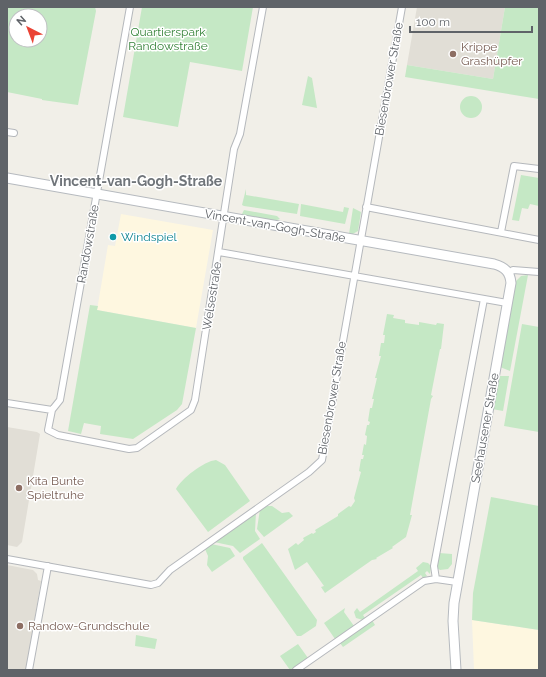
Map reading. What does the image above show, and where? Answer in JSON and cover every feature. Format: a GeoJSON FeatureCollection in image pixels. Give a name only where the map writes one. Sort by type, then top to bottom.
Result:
{"type":"FeatureCollection","features":[{"type":"Feature","properties":{"kind":"street","name":"Randowstraße"},"geometry":{"type":"LineString","coordinates":[[52,410],[60,400],[130,7]]}},
{"type":"Feature","properties":{"kind":"street","name":"Welsestraße"},"geometry":{"type":"LineString","coordinates":[[52,410],[48,430],[58,435],[129,449],[137,448],[191,410],[195,400],[225,218],[225,203],[234,150],[240,134],[263,7]]}},
{"type":"Feature","properties":{"kind":"street","name":"Biesenbrower Straße"},"geometry":{"type":"LineString","coordinates":[[7,559],[151,585],[158,583],[170,570],[317,466],[322,460],[402,7]]}},
{"type":"Feature","properties":{"kind":"street"},"geometry":{"type":"LineString","coordinates":[[7,132],[14,133]]}},
{"type":"Feature","properties":{"kind":"street"},"geometry":{"type":"LineString","coordinates":[[501,232],[514,166],[539,169]]}},
{"type":"Feature","properties":{"kind":"street","name":"Vincent-van-Gogh-Straße"},"geometry":{"type":"LineString","coordinates":[[7,178],[225,218],[498,265],[509,273]]}},
{"type":"Feature","properties":{"kind":"street"},"geometry":{"type":"LineString","coordinates":[[366,207],[539,240]]}},
{"type":"Feature","properties":{"kind":"street"},"geometry":{"type":"LineString","coordinates":[[219,252],[508,303]]}},
{"type":"Feature","properties":{"kind":"street"},"geometry":{"type":"LineString","coordinates":[[509,273],[513,270],[539,272]]}},
{"type":"Feature","properties":{"kind":"street","name":"Seehausener Straße"},"geometry":{"type":"LineString","coordinates":[[456,670],[453,621],[457,582],[508,303],[511,283],[509,273]]}},
{"type":"Feature","properties":{"kind":"street","name":"Seehausener Straße"},"geometry":{"type":"LineString","coordinates":[[436,579],[434,566],[484,299]]}},
{"type":"Feature","properties":{"kind":"street"},"geometry":{"type":"LineString","coordinates":[[7,403],[52,410]]}},
{"type":"Feature","properties":{"kind":"street"},"geometry":{"type":"LineString","coordinates":[[29,670],[48,566]]}},
{"type":"Feature","properties":{"kind":"street"},"geometry":{"type":"LineString","coordinates":[[296,670],[424,582],[436,579],[457,582]]}},
{"type":"Feature","properties":{"kind":"shaded area"},"geometry":{"type":"Polygon","coordinates":[[[417,7],[505,7],[493,79],[407,65],[417,7]]]}},
{"type":"Feature","properties":{"kind":"shaded area"},"geometry":{"type":"Polygon","coordinates":[[[121,214],[213,230],[196,328],[97,310],[108,245],[115,246],[121,214]]]}},
{"type":"Feature","properties":{"kind":"shaded area","name":"Kita Bunte Spieltruhe"},"geometry":{"type":"Polygon","coordinates":[[[7,427],[37,432],[40,434],[22,542],[17,547],[7,545],[7,427]]]}},
{"type":"Feature","properties":{"kind":"shaded area","name":"Randow-Grundschule"},"geometry":{"type":"Polygon","coordinates":[[[7,565],[33,570],[37,574],[38,580],[41,581],[26,670],[7,670],[7,565]]]}},
{"type":"Feature","properties":{"kind":"shaded area"},"geometry":{"type":"Polygon","coordinates":[[[472,620],[539,630],[539,670],[474,670],[472,620]]]}},
{"type":"Feature","properties":{"kind":"green space"},"geometry":{"type":"Polygon","coordinates":[[[7,7],[95,7],[96,11],[78,105],[7,92],[7,7]]]}},
{"type":"Feature","properties":{"kind":"green space","name":"Quartierspark Randowstraße"},"geometry":{"type":"Polygon","coordinates":[[[142,7],[253,7],[242,71],[190,62],[178,127],[123,117],[142,7]]]}},
{"type":"Feature","properties":{"kind":"green space"},"geometry":{"type":"Polygon","coordinates":[[[505,7],[539,7],[539,99],[405,77],[407,65],[493,79],[505,7]]]}},
{"type":"Feature","properties":{"kind":"green space"},"geometry":{"type":"Polygon","coordinates":[[[308,76],[312,78],[317,108],[302,105],[308,76]]]}},
{"type":"Feature","properties":{"kind":"green space"},"geometry":{"type":"Polygon","coordinates":[[[471,96],[479,99],[482,107],[479,115],[471,118],[463,115],[460,107],[463,99],[471,96]]]}},
{"type":"Feature","properties":{"kind":"green space"},"geometry":{"type":"Polygon","coordinates":[[[521,175],[539,178],[539,206],[530,204],[528,209],[522,208],[519,221],[512,220],[521,175]]]}},
{"type":"Feature","properties":{"kind":"green space"},"geometry":{"type":"Polygon","coordinates":[[[246,189],[246,195],[299,204],[297,214],[244,206],[242,205],[246,189]]]}},
{"type":"Feature","properties":{"kind":"green space"},"geometry":{"type":"Polygon","coordinates":[[[301,204],[343,212],[344,207],[349,208],[345,224],[300,216],[301,204]]]}},
{"type":"Feature","properties":{"kind":"green space"},"geometry":{"type":"Polygon","coordinates":[[[353,208],[361,212],[358,231],[351,235],[349,234],[353,208]]]}},
{"type":"Feature","properties":{"kind":"green space"},"geometry":{"type":"Polygon","coordinates":[[[244,210],[277,216],[280,219],[274,221],[241,216],[244,210]]]}},
{"type":"Feature","properties":{"kind":"green space"},"geometry":{"type":"Polygon","coordinates":[[[528,275],[510,371],[500,367],[515,282],[521,276],[528,275]]]}},
{"type":"Feature","properties":{"kind":"green space"},"geometry":{"type":"Polygon","coordinates":[[[90,305],[98,306],[97,310],[196,328],[182,404],[177,410],[133,439],[100,434],[101,426],[84,423],[81,434],[68,431],[90,305]]]}},
{"type":"Feature","properties":{"kind":"green space"},"geometry":{"type":"Polygon","coordinates":[[[387,314],[394,315],[393,318],[405,320],[405,323],[419,325],[419,322],[436,325],[437,323],[444,324],[441,349],[431,395],[433,396],[431,399],[410,515],[412,515],[406,537],[392,547],[393,548],[376,558],[377,559],[372,560],[325,593],[321,587],[324,586],[307,562],[295,570],[288,549],[296,543],[298,545],[304,540],[303,538],[316,532],[315,530],[338,516],[338,514],[349,506],[351,507],[355,501],[354,498],[361,472],[359,471],[361,459],[363,459],[364,455],[362,455],[364,444],[366,445],[367,436],[365,435],[367,425],[369,425],[370,422],[368,421],[370,408],[372,408],[374,399],[372,399],[377,378],[375,378],[381,356],[379,356],[381,343],[384,343],[385,335],[383,335],[387,314]]]}},
{"type":"Feature","properties":{"kind":"green space"},"geometry":{"type":"Polygon","coordinates":[[[522,324],[539,327],[539,432],[504,426],[522,324]]]}},
{"type":"Feature","properties":{"kind":"green space"},"geometry":{"type":"Polygon","coordinates":[[[498,376],[509,376],[503,411],[492,409],[498,376]]]}},
{"type":"Feature","properties":{"kind":"green space"},"geometry":{"type":"Polygon","coordinates":[[[216,460],[225,465],[250,501],[208,532],[176,489],[193,471],[211,461],[216,460]]]}},
{"type":"Feature","properties":{"kind":"green space"},"geometry":{"type":"Polygon","coordinates":[[[491,497],[539,506],[539,630],[472,620],[473,593],[491,497]]]}},
{"type":"Feature","properties":{"kind":"green space"},"geometry":{"type":"Polygon","coordinates":[[[264,506],[272,506],[282,513],[289,512],[293,516],[264,537],[257,529],[260,509],[264,506]]]}},
{"type":"Feature","properties":{"kind":"green space"},"geometry":{"type":"Polygon","coordinates":[[[256,512],[255,531],[260,539],[240,553],[233,546],[214,542],[256,512]]]}},
{"type":"Feature","properties":{"kind":"green space"},"geometry":{"type":"Polygon","coordinates":[[[262,543],[317,620],[316,626],[301,636],[297,636],[243,559],[243,557],[262,543]]]}},
{"type":"Feature","properties":{"kind":"green space"},"geometry":{"type":"Polygon","coordinates":[[[211,544],[230,548],[235,556],[212,572],[207,565],[208,556],[205,549],[211,544]]]}},
{"type":"Feature","properties":{"kind":"green space"},"geometry":{"type":"Polygon","coordinates":[[[439,553],[452,554],[452,564],[448,569],[440,570],[436,567],[439,553]]]}},
{"type":"Feature","properties":{"kind":"green space"},"geometry":{"type":"Polygon","coordinates":[[[423,562],[428,563],[431,566],[430,574],[427,571],[425,573],[427,576],[423,578],[421,575],[363,615],[365,618],[363,620],[356,618],[354,612],[357,608],[360,612],[418,571],[416,568],[423,562]]]}},
{"type":"Feature","properties":{"kind":"green space"},"geometry":{"type":"Polygon","coordinates":[[[345,608],[344,612],[354,626],[335,639],[324,623],[345,608]]]}},
{"type":"Feature","properties":{"kind":"green space"},"geometry":{"type":"Polygon","coordinates":[[[372,620],[375,625],[343,647],[340,643],[372,620]]]}},
{"type":"Feature","properties":{"kind":"green space"},"geometry":{"type":"Polygon","coordinates":[[[136,635],[157,639],[155,649],[135,646],[136,635]]]}},
{"type":"Feature","properties":{"kind":"green space"},"geometry":{"type":"Polygon","coordinates":[[[298,644],[308,658],[290,670],[280,656],[298,644]]]}},
{"type":"Feature","properties":{"kind":"place","name":"Krippe Grashüpfer"},"geometry":{"type":"Point","coordinates":[453,54]}},
{"type":"Feature","properties":{"kind":"place","name":"Windspiel"},"geometry":{"type":"Point","coordinates":[113,237]}},
{"type":"Feature","properties":{"kind":"place","name":"Kita Bunte Spieltruhe"},"geometry":{"type":"Point","coordinates":[19,488]}},
{"type":"Feature","properties":{"kind":"place","name":"Randow-Grundschule"},"geometry":{"type":"Point","coordinates":[20,626]}},
{"type":"Feature","properties":{"kind":"district","name":"Vincent-van-Gogh-Straße"},"geometry":{"type":"Point","coordinates":[136,181]}}]}
